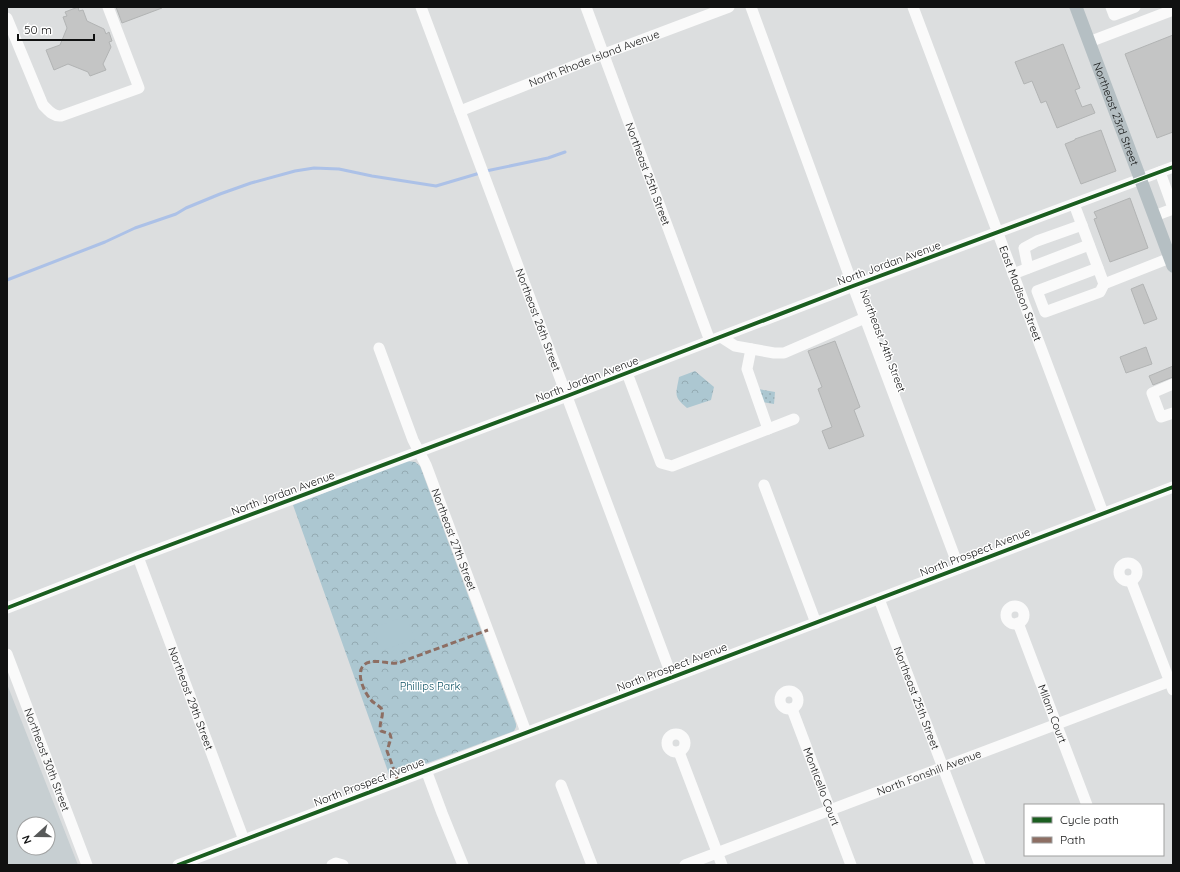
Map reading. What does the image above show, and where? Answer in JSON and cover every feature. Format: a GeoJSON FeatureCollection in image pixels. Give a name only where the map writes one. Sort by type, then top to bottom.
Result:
{"type":"FeatureCollection","features":[{"type":"Feature","properties":{"kind":"main road","name":"Northeast 23rd Street"},"geometry":{"type":"LineString","coordinates":[[1076,7],[1171,258]]}},
{"type":"Feature","properties":{"kind":"street"},"geometry":{"type":"LineString","coordinates":[[7,18],[43,105],[57,116],[61,116],[139,88],[108,7]]}},
{"type":"Feature","properties":{"kind":"street","name":"Northeast 26th Street"},"geometry":{"type":"LineString","coordinates":[[421,7],[672,677]]}},
{"type":"Feature","properties":{"kind":"street","name":"Northeast 25th Street"},"geometry":{"type":"LineString","coordinates":[[586,7],[716,339]]}},
{"type":"Feature","properties":{"kind":"street","name":"North Rhode Island Avenue"},"geometry":{"type":"LineString","coordinates":[[460,111],[604,54],[729,7]]}},
{"type":"Feature","properties":{"kind":"street","name":"Northeast 24th Street"},"geometry":{"type":"LineString","coordinates":[[751,7],[853,286],[959,568]]}},
{"type":"Feature","properties":{"kind":"street","name":"East Madison Street"},"geometry":{"type":"LineString","coordinates":[[913,7],[1103,513]]}},
{"type":"Feature","properties":{"kind":"street"},"geometry":{"type":"LineString","coordinates":[[1111,7],[1114,15],[1136,7],[1141,22]]}},
{"type":"Feature","properties":{"kind":"street"},"geometry":{"type":"LineString","coordinates":[[1089,42],[1141,22],[1161,11],[1173,10]]}},
{"type":"Feature","properties":{"kind":"street","name":"North Jordan Avenue"},"geometry":{"type":"LineString","coordinates":[[7,608],[853,286],[1173,167]]}},
{"type":"Feature","properties":{"kind":"street"},"geometry":{"type":"LineString","coordinates":[[1154,216],[1173,208],[1160,172]]}},
{"type":"Feature","properties":{"kind":"street"},"geometry":{"type":"LineString","coordinates":[[1074,204],[1104,284]]}},
{"type":"Feature","properties":{"kind":"street"},"geometry":{"type":"LineString","coordinates":[[1028,268],[1024,248],[1037,241],[1082,225]]}},
{"type":"Feature","properties":{"kind":"street"},"geometry":{"type":"LineString","coordinates":[[1013,274],[1089,245]]}},
{"type":"Feature","properties":{"kind":"street"},"geometry":{"type":"LineString","coordinates":[[1037,291],[1046,312],[1100,292],[1104,284],[1171,258]]}},
{"type":"Feature","properties":{"kind":"street"},"geometry":{"type":"LineString","coordinates":[[1021,296],[1098,268]]}},
{"type":"Feature","properties":{"kind":"street"},"geometry":{"type":"LineString","coordinates":[[716,339],[735,346],[784,353],[865,318]]}},
{"type":"Feature","properties":{"kind":"street","name":"Northeast 27th Street"},"geometry":{"type":"LineString","coordinates":[[378,348],[413,440],[426,465],[526,732]]}},
{"type":"Feature","properties":{"kind":"street"},"geometry":{"type":"LineString","coordinates":[[751,349],[747,370],[768,429]]}},
{"type":"Feature","properties":{"kind":"street"},"geometry":{"type":"LineString","coordinates":[[627,373],[661,463],[672,466],[794,419]]}},
{"type":"Feature","properties":{"kind":"street"},"geometry":{"type":"LineString","coordinates":[[1173,384],[1152,393],[1161,417],[1173,413]]}},
{"type":"Feature","properties":{"kind":"street"},"geometry":{"type":"LineString","coordinates":[[764,485],[816,623]]}},
{"type":"Feature","properties":{"kind":"street","name":"North Prospect Avenue"},"geometry":{"type":"LineString","coordinates":[[178,865],[1173,487]]}},
{"type":"Feature","properties":{"kind":"street","name":"Northeast 29th Street"},"geometry":{"type":"LineString","coordinates":[[138,557],[244,840]]}},
{"type":"Feature","properties":{"kind":"street"},"geometry":{"type":"LineString","coordinates":[[1131,581],[1172,684]]}},
{"type":"Feature","properties":{"kind":"street","name":"Northeast 25th Street"},"geometry":{"type":"LineString","coordinates":[[879,599],[980,865]]}},
{"type":"Feature","properties":{"kind":"street","name":"Milam Court"},"geometry":{"type":"LineString","coordinates":[[1018,623],[1087,804]]}},
{"type":"Feature","properties":{"kind":"street","name":"Northeast 30th Street"},"geometry":{"type":"LineString","coordinates":[[7,654],[87,865]]}},
{"type":"Feature","properties":{"kind":"street","name":"North Fonshill Avenue"},"geometry":{"type":"LineString","coordinates":[[685,865],[1056,724],[1172,684]]}},
{"type":"Feature","properties":{"kind":"street","name":"Monticello Court"},"geometry":{"type":"LineString","coordinates":[[792,709],[852,865]]}},
{"type":"Feature","properties":{"kind":"street"},"geometry":{"type":"LineString","coordinates":[[679,752],[722,865]]}},
{"type":"Feature","properties":{"kind":"street"},"geometry":{"type":"LineString","coordinates":[[426,770],[463,865]]}},
{"type":"Feature","properties":{"kind":"street"},"geometry":{"type":"LineString","coordinates":[[561,785],[592,865]]}},
{"type":"Feature","properties":{"kind":"street"},"geometry":{"type":"LineString","coordinates":[[332,865],[339,863],[343,865]]}},
{"type":"Feature","properties":{"kind":"shaded area"},"geometry":{"type":"Polygon","coordinates":[[[7,684],[78,865],[7,865],[7,684]]]}},
{"type":"Feature","properties":{"kind":"green space"},"geometry":{"type":"Polygon","coordinates":[[[695,371],[714,387],[711,400],[687,408],[679,401],[677,395],[679,377],[695,371]]]}},
{"type":"Feature","properties":{"kind":"green space"},"geometry":{"type":"Polygon","coordinates":[[[758,389],[775,392],[774,404],[757,401],[758,389]]]}},
{"type":"Feature","properties":{"kind":"green space","name":"Phillips Park"},"geometry":{"type":"Polygon","coordinates":[[[407,461],[415,462],[420,466],[516,727],[514,731],[390,777],[293,505],[407,461]]]}},
{"type":"Feature","properties":{"kind":"green space"},"geometry":{"type":"Polygon","coordinates":[[[406,616],[415,639],[381,651],[373,628],[406,616]]]}},
{"type":"Feature","properties":{"kind":"building"},"geometry":{"type":"Polygon","coordinates":[[[78,7],[79,11],[83,10],[87,21],[104,29],[106,34],[109,32],[112,41],[109,42],[111,47],[103,64],[106,70],[90,76],[88,72],[68,64],[54,70],[46,50],[60,45],[67,28],[63,17],[67,16],[65,12],[78,7]]]}},
{"type":"Feature","properties":{"kind":"building"},"geometry":{"type":"Polygon","coordinates":[[[116,7],[162,7],[162,8],[122,23],[116,7]]]}},
{"type":"Feature","properties":{"kind":"building"},"geometry":{"type":"Polygon","coordinates":[[[1173,35],[1173,132],[1157,138],[1125,54],[1173,35]]]}},
{"type":"Feature","properties":{"kind":"building"},"geometry":{"type":"Polygon","coordinates":[[[1063,44],[1080,88],[1075,90],[1082,107],[1091,104],[1095,113],[1057,128],[1046,101],[1041,103],[1032,81],[1024,84],[1015,62],[1063,44]]]}},
{"type":"Feature","properties":{"kind":"building"},"geometry":{"type":"Polygon","coordinates":[[[1101,130],[1116,171],[1081,184],[1065,144],[1101,130]]]}},
{"type":"Feature","properties":{"kind":"building"},"geometry":{"type":"Polygon","coordinates":[[[1130,198],[1148,248],[1110,262],[1094,219],[1097,218],[1094,212],[1130,198]]]}},
{"type":"Feature","properties":{"kind":"building"},"geometry":{"type":"Polygon","coordinates":[[[1143,284],[1157,319],[1144,324],[1131,289],[1143,284]]]}},
{"type":"Feature","properties":{"kind":"building"},"geometry":{"type":"Polygon","coordinates":[[[835,341],[860,407],[854,410],[864,436],[829,449],[822,431],[832,427],[818,389],[822,387],[808,351],[835,341]]]}},
{"type":"Feature","properties":{"kind":"building"},"geometry":{"type":"Polygon","coordinates":[[[1146,347],[1152,364],[1126,373],[1120,357],[1146,347]]]}},
{"type":"Feature","properties":{"kind":"building"},"geometry":{"type":"Polygon","coordinates":[[[1173,366],[1173,377],[1153,385],[1149,376],[1173,366]]]}},
{"type":"Feature","properties":{"kind":"waterway"},"geometry":{"type":"LineString","coordinates":[[486,171],[548,158],[565,152]]}},
{"type":"Feature","properties":{"kind":"waterway"},"geometry":{"type":"LineString","coordinates":[[7,280],[105,242],[135,228],[176,214],[186,208],[220,194],[251,183],[295,171],[314,168],[339,169],[436,186],[480,173]]}},
{"type":"Feature","properties":{"kind":"marked path"},"geometry":{"type":"LineString","coordinates":[[398,781],[387,751],[391,738],[390,734],[381,731],[380,726],[382,710],[371,700],[365,691],[362,685],[360,673],[361,668],[365,664],[377,661],[398,663],[488,630]]}},
{"type":"Feature","properties":{"kind":"cycle path"},"geometry":{"type":"LineString","coordinates":[[7,608],[853,286],[1173,167]]}},
{"type":"Feature","properties":{"kind":"cycle path"},"geometry":{"type":"LineString","coordinates":[[178,865],[1173,487]]}}]}
